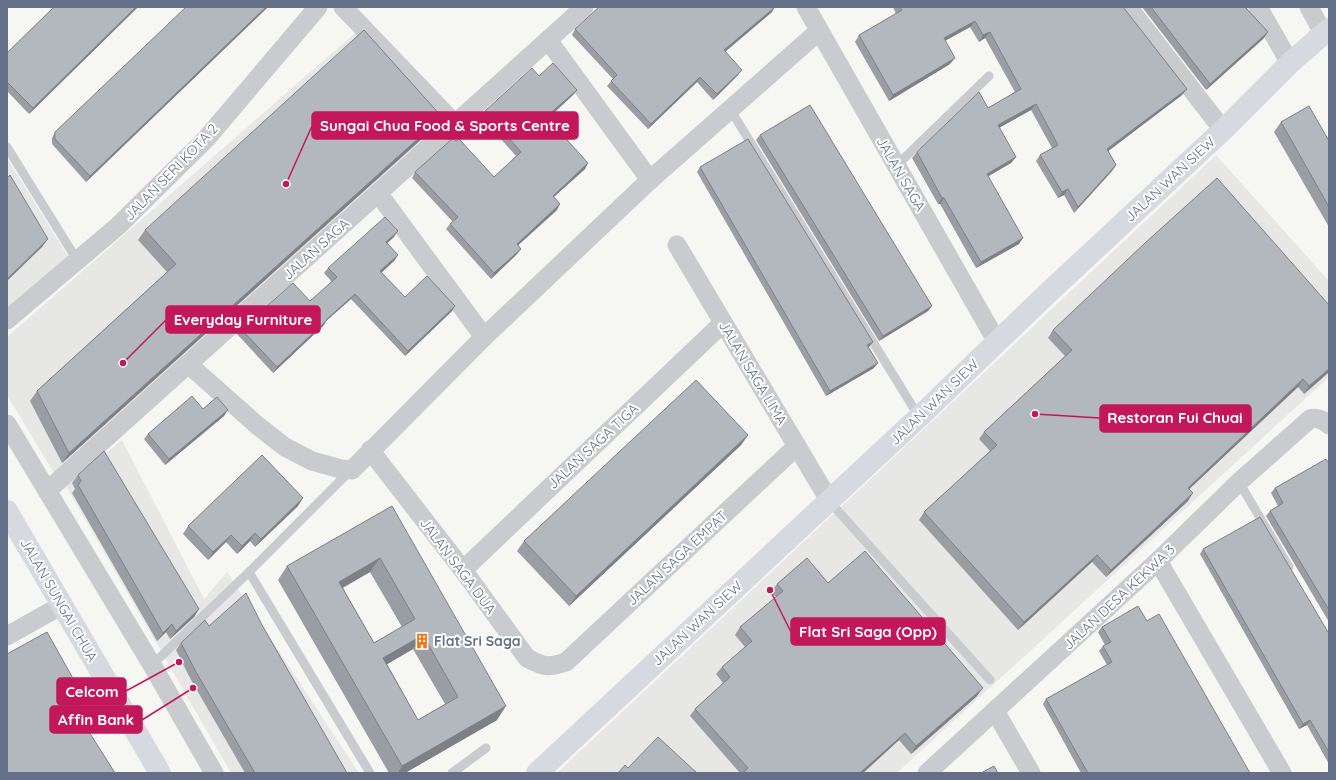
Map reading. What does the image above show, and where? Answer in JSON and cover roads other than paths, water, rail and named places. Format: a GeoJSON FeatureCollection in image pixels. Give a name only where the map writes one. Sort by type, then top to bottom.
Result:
{"type":"FeatureCollection","features":[{"type":"Feature","properties":{"kind":"street","name":"JALAN SERI KOTA 2"},"geometry":{"type":"LineString","coordinates":[[7,320],[118,226],[206,139],[318,7]]}},
{"type":"Feature","properties":{"kind":"street"},"geometry":{"type":"LineString","coordinates":[[343,7],[455,124]]}},
{"type":"Feature","properties":{"kind":"street","name":"JALAN SAGA"},"geometry":{"type":"LineString","coordinates":[[806,7],[997,342]]}},
{"type":"Feature","properties":{"kind":"street"},"geometry":{"type":"LineString","coordinates":[[1128,7],[1223,130]]}},
{"type":"Feature","properties":{"kind":"street"},"geometry":{"type":"LineString","coordinates":[[1258,7],[1290,62]]}},
{"type":"Feature","properties":{"kind":"street"},"geometry":{"type":"LineString","coordinates":[[1309,7],[1326,31]]}},
{"type":"Feature","properties":{"kind":"street","name":"JALAN SAGA"},"geometry":{"type":"LineString","coordinates":[[47,491],[378,194],[548,40],[581,8]]}},
{"type":"Feature","properties":{"kind":"street"},"geometry":{"type":"LineString","coordinates":[[188,364],[258,426],[285,447],[312,461],[341,469],[352,470],[370,450],[484,337],[650,180],[819,31]]}},
{"type":"Feature","properties":{"kind":"street","name":"JALAN WAN SIEW"},"geometry":{"type":"LineString","coordinates":[[537,773],[919,417],[1223,130],[1290,62],[1326,31]]}},
{"type":"Feature","properties":{"kind":"street"},"geometry":{"type":"LineString","coordinates":[[548,40],[650,180]]}},
{"type":"Feature","properties":{"kind":"street"},"geometry":{"type":"LineString","coordinates":[[378,194],[484,337]]}},
{"type":"Feature","properties":{"kind":"street","name":"JALAN SAGA LIMA"},"geometry":{"type":"LineString","coordinates":[[677,245],[829,500]]}},
{"type":"Feature","properties":{"kind":"street","name":"JALAN SAGA TIGA"},"geometry":{"type":"LineString","coordinates":[[463,570],[723,323]]}},
{"type":"Feature","properties":{"kind":"street","name":"JALAN DESA KEKWA 3"},"geometry":{"type":"LineString","coordinates":[[927,773],[1158,561],[1239,482],[1310,419],[1314,417],[1329,425]]}},
{"type":"Feature","properties":{"kind":"street"},"geometry":{"type":"LineString","coordinates":[[7,424],[152,665],[214,773]]}},
{"type":"Feature","properties":{"kind":"street","name":"JALAN SAGA EMPAT"},"geometry":{"type":"LineString","coordinates":[[555,666],[566,662],[797,446]]}},
{"type":"Feature","properties":{"kind":"street","name":"JALAN SAGA DUA"},"geometry":{"type":"LineString","coordinates":[[370,450],[463,570],[527,658],[541,666],[555,666]]}},
{"type":"Feature","properties":{"kind":"street","name":"JALAN SUNGAI CHUA"},"geometry":{"type":"LineString","coordinates":[[7,511],[160,773]]}},
{"type":"Feature","properties":{"kind":"street"},"geometry":{"type":"LineString","coordinates":[[1158,561],[1282,773]]}},
{"type":"Feature","properties":{"kind":"street"},"geometry":{"type":"LineString","coordinates":[[7,636],[62,605]]}},
{"type":"Feature","properties":{"kind":"street"},"geometry":{"type":"LineString","coordinates":[[995,711],[1031,773]]}},
{"type":"Feature","properties":{"kind":"lane"},"geometry":{"type":"LineString","coordinates":[[896,166],[988,76]]}},
{"type":"Feature","properties":{"kind":"lane"},"geometry":{"type":"LineString","coordinates":[[730,109],[919,417]]}},
{"type":"Feature","properties":{"kind":"lane"},"geometry":{"type":"LineString","coordinates":[[7,147],[78,260]]}},
{"type":"Feature","properties":{"kind":"lane"},"geometry":{"type":"LineString","coordinates":[[152,665],[352,470]]}},
{"type":"Feature","properties":{"kind":"lane"},"geometry":{"type":"LineString","coordinates":[[1239,482],[1294,575]]}},
{"type":"Feature","properties":{"kind":"lane"},"geometry":{"type":"LineString","coordinates":[[829,500],[990,680]]}},
{"type":"Feature","properties":{"kind":"lane"},"geometry":{"type":"LineString","coordinates":[[249,572],[370,773]]}},
{"type":"Feature","properties":{"kind":"lane"},"geometry":{"type":"LineString","coordinates":[[452,773],[486,748]]}},
{"type":"Feature","properties":{"kind":"place","name":"Sungai Chua Food & Sports Centre"},"geometry":{"type":"Point","coordinates":[286,184]}},
{"type":"Feature","properties":{"kind":"place","name":"Everyday Furniture"},"geometry":{"type":"Point","coordinates":[123,363]}},
{"type":"Feature","properties":{"kind":"place","name":"Restoran Fui Chuai"},"geometry":{"type":"Point","coordinates":[1035,414]}},
{"type":"Feature","properties":{"kind":"place","name":"Flat Sri Saga (Opp)"},"geometry":{"type":"Point","coordinates":[770,590]}},
{"type":"Feature","properties":{"kind":"place","name":"Flat Sri Saga"},"geometry":{"type":"Point","coordinates":[422,641]}},
{"type":"Feature","properties":{"kind":"place","name":"Celcom"},"geometry":{"type":"Point","coordinates":[179,662]}},
{"type":"Feature","properties":{"kind":"place","name":"Affin Bank"},"geometry":{"type":"Point","coordinates":[193,688]}}]}
